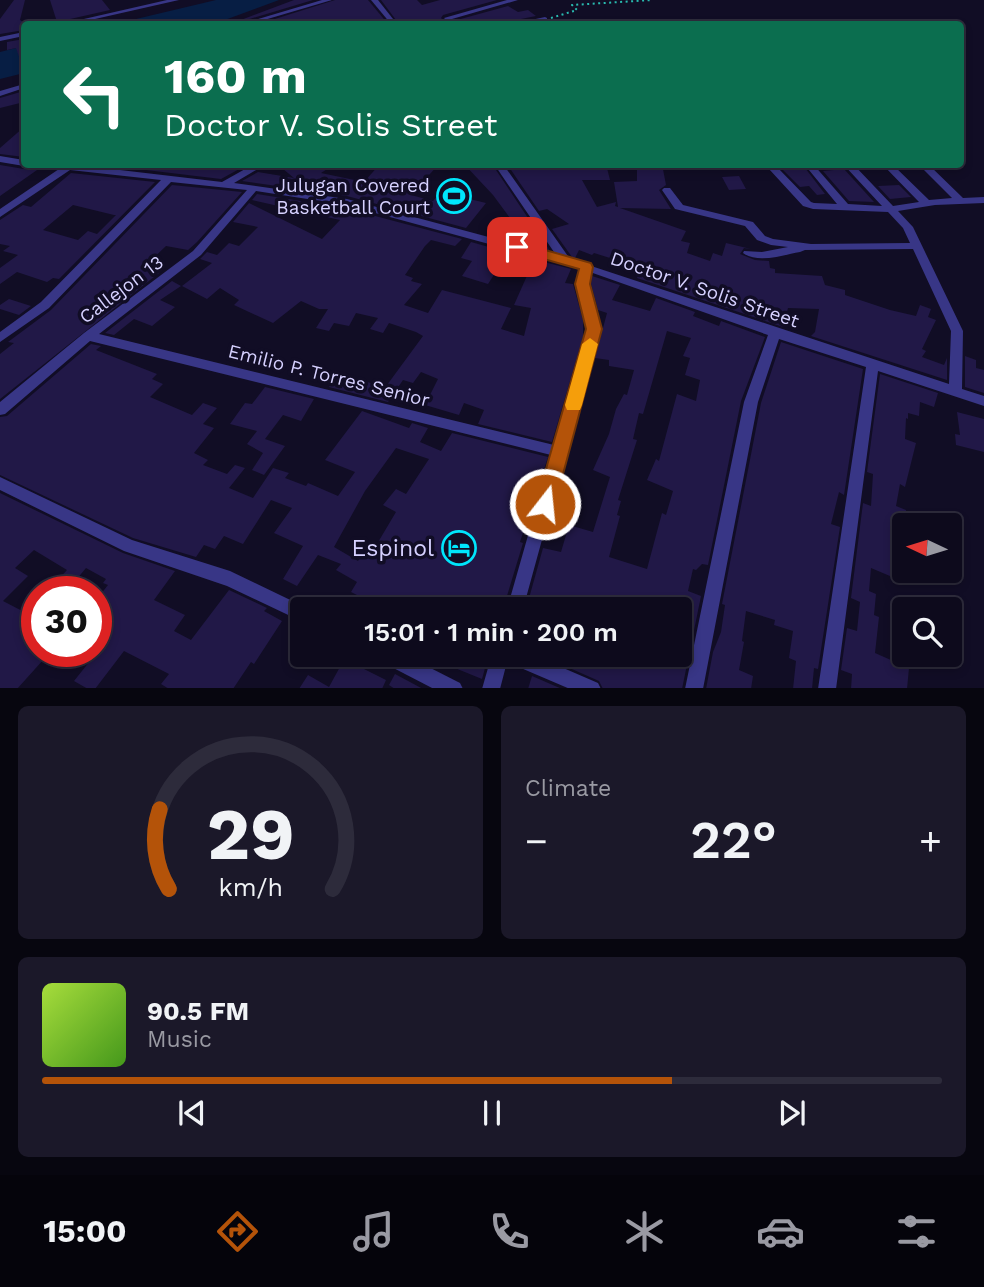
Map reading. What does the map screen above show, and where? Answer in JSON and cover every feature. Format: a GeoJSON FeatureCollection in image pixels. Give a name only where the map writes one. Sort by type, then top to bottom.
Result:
{"type":"FeatureCollection","features":[{"type":"Feature","properties":{"kind":"street"},"geometry":{"type":"LineString","coordinates":[[79,21],[176,0]]}},
{"type":"Feature","properties":{"kind":"street"},"geometry":{"type":"LineString","coordinates":[[256,21],[329,0]]}},
{"type":"Feature","properties":{"kind":"street"},"geometry":{"type":"LineString","coordinates":[[374,0],[392,21]]}},
{"type":"Feature","properties":{"kind":"street"},"geometry":{"type":"LineString","coordinates":[[450,21],[447,18],[515,0]]}},
{"type":"Feature","properties":{"kind":"street"},"geometry":{"type":"LineString","coordinates":[[533,21],[545,19]]}},
{"type":"Feature","properties":{"kind":"street"},"geometry":{"type":"LineString","coordinates":[[0,39],[21,35]]}},
{"type":"Feature","properties":{"kind":"street"},"geometry":{"type":"LineString","coordinates":[[0,94],[21,87]]}},
{"type":"Feature","properties":{"kind":"street"},"geometry":{"type":"LineString","coordinates":[[0,159],[21,162]]}},
{"type":"Feature","properties":{"kind":"street"},"geometry":{"type":"LineString","coordinates":[[0,214],[67,168]]}},
{"type":"Feature","properties":{"kind":"street","name":"Doctor V. Solis Street"},"geometry":{"type":"LineString","coordinates":[[67,168],[225,184],[347,202],[565,260],[775,333],[984,401]]}},
{"type":"Feature","properties":{"kind":"street"},"geometry":{"type":"LineString","coordinates":[[225,184],[255,168]]}},
{"type":"Feature","properties":{"kind":"street"},"geometry":{"type":"LineString","coordinates":[[501,168],[565,260]]}},
{"type":"Feature","properties":{"kind":"street"},"geometry":{"type":"LineString","coordinates":[[811,168],[845,207]]}},
{"type":"Feature","properties":{"kind":"street"},"geometry":{"type":"LineString","coordinates":[[851,168],[908,227],[957,331],[955,392]]}},
{"type":"Feature","properties":{"kind":"street"},"geometry":{"type":"LineString","coordinates":[[890,168],[926,203]]}},
{"type":"Feature","properties":{"kind":"street"},"geometry":{"type":"LineString","coordinates":[[926,168],[961,201]]}},
{"type":"Feature","properties":{"kind":"street"},"geometry":{"type":"LineString","coordinates":[[774,169],[807,204],[892,209],[926,203],[984,200]]}},
{"type":"Feature","properties":{"kind":"street"},"geometry":{"type":"LineString","coordinates":[[0,338],[45,305],[168,179]]}},
{"type":"Feature","properties":{"kind":"street","name":"Callejon 13"},"geometry":{"type":"LineString","coordinates":[[0,410],[88,336],[197,253],[254,188]]}},
{"type":"Feature","properties":{"kind":"street"},"geometry":{"type":"LineString","coordinates":[[667,190],[678,207],[749,224],[761,238],[771,242],[811,247],[916,246]]}},
{"type":"Feature","properties":{"kind":"street"},"geometry":{"type":"LineString","coordinates":[[748,253],[782,253],[811,247]]}},
{"type":"Feature","properties":{"kind":"street"},"geometry":{"type":"LineString","coordinates":[[519,597],[594,329],[582,284],[586,267]]}},
{"type":"Feature","properties":{"kind":"street"},"geometry":{"type":"LineString","coordinates":[[694,688],[751,402],[775,333]]}},
{"type":"Feature","properties":{"kind":"street","name":"Emilio P. Torres Senior"},"geometry":{"type":"LineString","coordinates":[[88,336],[561,452]]}},
{"type":"Feature","properties":{"kind":"street"},"geometry":{"type":"LineString","coordinates":[[827,688],[873,363]]}},
{"type":"Feature","properties":{"kind":"street"},"geometry":{"type":"LineString","coordinates":[[0,483],[129,546],[230,579],[290,608]]}},
{"type":"Feature","properties":{"kind":"street"},"geometry":{"type":"LineString","coordinates":[[411,667],[454,688]]}},
{"type":"Feature","properties":{"kind":"street"},"geometry":{"type":"LineString","coordinates":[[491,688],[497,667]]}},
{"type":"Feature","properties":{"kind":"street"},"geometry":{"type":"LineString","coordinates":[[541,667],[592,688]]}},
{"type":"Feature","properties":{"kind":"path"},"geometry":{"type":"LineString","coordinates":[[545,19],[577,10],[572,5],[652,0]]}},
{"type":"Feature","properties":{"kind":"water"},"geometry":{"type":"Polygon","coordinates":[[[216,0],[279,0],[222,21],[128,21],[216,0]]]}},
{"type":"Feature","properties":{"kind":"water"},"geometry":{"type":"Polygon","coordinates":[[[21,47],[21,74],[0,79],[0,52],[21,47]]]}},
{"type":"Feature","properties":{"kind":"building"},"geometry":{"type":"Polygon","coordinates":[[[14,0],[25,0],[20,20],[21,30],[0,34],[0,19],[14,0]]]}},
{"type":"Feature","properties":{"kind":"building"},"geometry":{"type":"Polygon","coordinates":[[[50,0],[102,0],[110,10],[61,21],[57,21],[50,0]]]}},
{"type":"Feature","properties":{"kind":"building"},"geometry":{"type":"Polygon","coordinates":[[[294,0],[313,0],[243,21],[238,21],[294,0]]]}},
{"type":"Feature","properties":{"kind":"building"},"geometry":{"type":"Polygon","coordinates":[[[335,0],[368,0],[386,21],[268,21],[335,0]]]}},
{"type":"Feature","properties":{"kind":"building"},"geometry":{"type":"Polygon","coordinates":[[[381,0],[417,0],[422,5],[440,0],[497,0],[443,15],[441,18],[444,21],[397,21],[381,0]]]}},
{"type":"Feature","properties":{"kind":"building"},"geometry":{"type":"Polygon","coordinates":[[[508,6],[518,12],[528,10],[536,16],[511,21],[457,20],[508,6]]]}},
{"type":"Feature","properties":{"kind":"building"},"geometry":{"type":"Polygon","coordinates":[[[21,40],[21,62],[16,48],[7,50],[7,42],[21,40]]]}},
{"type":"Feature","properties":{"kind":"building"},"geometry":{"type":"Polygon","coordinates":[[[21,92],[21,103],[0,108],[0,98],[21,92]]]}},
{"type":"Feature","properties":{"kind":"building"},"geometry":{"type":"Polygon","coordinates":[[[21,130],[21,157],[0,154],[0,148],[21,130]]]}},
{"type":"Feature","properties":{"kind":"building"},"geometry":{"type":"Polygon","coordinates":[[[0,165],[24,169],[37,170],[0,196],[0,165]]]}},
{"type":"Feature","properties":{"kind":"building"},"geometry":{"type":"Polygon","coordinates":[[[129,168],[241,168],[221,179],[129,168]]]}},
{"type":"Feature","properties":{"kind":"building"},"geometry":{"type":"Polygon","coordinates":[[[282,168],[329,168],[321,173],[364,182],[376,168],[435,168],[411,195],[433,201],[441,192],[486,203],[466,228],[347,196],[242,181],[258,172],[294,178],[282,168]]]}},
{"type":"Feature","properties":{"kind":"building"},"geometry":{"type":"Polygon","coordinates":[[[468,168],[495,168],[528,218],[513,222],[468,168]]]}},
{"type":"Feature","properties":{"kind":"building"},"geometry":{"type":"Polygon","coordinates":[[[510,168],[607,168],[610,180],[582,180],[597,207],[616,202],[615,206],[618,207],[614,182],[637,181],[637,168],[663,168],[666,185],[659,190],[671,209],[620,208],[686,231],[681,241],[690,243],[687,253],[710,261],[713,253],[722,256],[726,243],[751,249],[744,248],[740,254],[755,260],[769,261],[770,268],[775,269],[775,273],[822,276],[825,285],[845,290],[845,295],[916,316],[920,305],[931,309],[928,317],[936,320],[922,349],[926,351],[922,357],[944,365],[947,358],[947,380],[811,336],[815,332],[819,309],[788,308],[783,327],[637,278],[642,268],[579,250],[575,258],[572,257],[552,229],[569,224],[547,209],[539,211],[510,168]]]}},
{"type":"Feature","properties":{"kind":"building"},"geometry":{"type":"Polygon","coordinates":[[[781,168],[805,168],[825,194],[817,195],[809,186],[800,187],[781,168]]]}},
{"type":"Feature","properties":{"kind":"building"},"geometry":{"type":"Polygon","coordinates":[[[844,169],[874,202],[849,201],[823,171],[844,169]]]}},
{"type":"Feature","properties":{"kind":"building"},"geometry":{"type":"Polygon","coordinates":[[[71,173],[155,182],[59,279],[53,278],[47,282],[17,272],[0,284],[0,268],[18,255],[3,251],[10,246],[0,244],[0,220],[23,205],[31,207],[71,173]],[[73,205],[43,230],[78,240],[88,231],[97,234],[116,215],[73,205]]]}},
{"type":"Feature","properties":{"kind":"building"},"geometry":{"type":"Polygon","coordinates":[[[739,176],[746,189],[729,190],[722,177],[739,176]]]}},
{"type":"Feature","properties":{"kind":"building"},"geometry":{"type":"Polygon","coordinates":[[[172,185],[242,192],[188,250],[166,246],[147,264],[164,269],[0,399],[0,354],[14,343],[8,342],[51,310],[172,185]]]}},
{"type":"Feature","properties":{"kind":"building"},"geometry":{"type":"Polygon","coordinates":[[[899,185],[911,197],[890,199],[878,186],[899,185]]]}},
{"type":"Feature","properties":{"kind":"building"},"geometry":{"type":"Polygon","coordinates":[[[257,194],[345,208],[462,239],[455,246],[431,240],[425,246],[405,275],[413,278],[411,281],[422,284],[404,305],[428,313],[442,290],[511,308],[501,329],[524,336],[531,308],[514,305],[530,269],[516,265],[521,256],[571,269],[565,283],[573,284],[583,320],[583,337],[552,442],[478,424],[484,410],[464,403],[459,415],[425,405],[438,379],[421,372],[413,383],[403,380],[388,402],[329,387],[337,375],[360,383],[362,380],[379,386],[381,383],[387,385],[423,336],[416,332],[389,323],[383,333],[370,329],[378,318],[356,313],[349,326],[334,323],[329,331],[316,328],[328,309],[319,309],[301,301],[273,323],[234,305],[239,300],[220,288],[207,299],[182,286],[212,263],[200,259],[207,252],[217,255],[229,243],[239,246],[258,227],[233,222],[249,203],[322,239],[340,220],[252,200],[257,194]]]}},
{"type":"Feature","properties":{"kind":"building"},"geometry":{"type":"Polygon","coordinates":[[[499,227],[543,240],[550,251],[493,235],[499,227]]]}},
{"type":"Feature","properties":{"kind":"building"},"geometry":{"type":"Polygon","coordinates":[[[471,242],[496,249],[488,260],[501,264],[488,284],[462,276],[472,261],[461,258],[471,242]]]}},
{"type":"Feature","properties":{"kind":"building"},"geometry":{"type":"Polygon","coordinates":[[[592,276],[620,285],[612,300],[650,311],[656,298],[695,312],[693,316],[719,326],[721,321],[765,337],[741,401],[708,565],[702,564],[696,570],[693,569],[688,591],[701,596],[692,640],[692,597],[529,597],[543,548],[561,552],[569,525],[593,532],[610,477],[593,470],[609,434],[616,409],[624,394],[627,395],[634,370],[609,366],[609,360],[595,358],[607,313],[598,310],[591,284],[592,276]],[[667,331],[643,414],[639,413],[633,439],[637,440],[618,500],[621,501],[617,515],[620,516],[609,557],[647,569],[662,513],[666,515],[673,491],[647,480],[656,459],[659,461],[677,394],[696,401],[700,380],[685,375],[690,358],[683,356],[691,338],[667,331]]]}},
{"type":"Feature","properties":{"kind":"building"},"geometry":{"type":"Polygon","coordinates":[[[172,281],[181,286],[160,300],[175,307],[152,326],[134,319],[114,335],[105,333],[172,281]]]}},
{"type":"Feature","properties":{"kind":"building"},"geometry":{"type":"Polygon","coordinates":[[[9,299],[31,306],[19,315],[0,309],[0,305],[9,299]]]}},
{"type":"Feature","properties":{"kind":"building"},"geometry":{"type":"Polygon","coordinates":[[[781,342],[863,369],[844,495],[839,492],[831,524],[840,527],[818,669],[814,668],[812,688],[793,688],[796,661],[789,658],[793,631],[774,625],[775,620],[746,611],[739,670],[753,676],[751,688],[706,688],[713,652],[721,632],[725,605],[722,604],[761,403],[781,342]]]}},
{"type":"Feature","properties":{"kind":"building"},"geometry":{"type":"Polygon","coordinates":[[[91,344],[101,346],[96,350],[157,374],[152,379],[163,384],[150,397],[192,415],[203,403],[217,408],[203,424],[214,428],[194,453],[208,460],[203,465],[227,474],[235,465],[245,468],[229,488],[253,498],[273,468],[289,473],[285,478],[306,486],[308,483],[338,496],[355,472],[325,460],[362,411],[409,428],[412,423],[428,428],[420,442],[441,451],[452,433],[548,457],[520,542],[523,543],[507,597],[358,597],[351,592],[357,582],[336,570],[341,564],[318,555],[297,586],[283,579],[303,546],[274,533],[292,508],[271,500],[243,544],[224,536],[215,549],[204,545],[196,557],[133,538],[0,475],[0,417],[7,416],[91,344]],[[396,448],[365,491],[334,547],[358,561],[368,546],[374,549],[396,512],[383,505],[396,489],[406,494],[429,459],[396,448]]]}},
{"type":"Feature","properties":{"kind":"building"},"geometry":{"type":"Polygon","coordinates":[[[965,356],[976,360],[976,368],[984,370],[984,393],[965,387],[965,356]]]}},
{"type":"Feature","properties":{"kind":"building"},"geometry":{"type":"Polygon","coordinates":[[[880,374],[938,393],[934,407],[920,402],[919,416],[908,413],[908,419],[906,418],[905,439],[916,443],[905,487],[900,484],[896,506],[906,510],[906,513],[892,513],[892,577],[871,568],[869,591],[876,594],[874,615],[879,617],[875,653],[892,660],[892,667],[909,668],[907,688],[851,688],[852,674],[841,670],[847,628],[857,631],[860,602],[851,598],[863,503],[871,506],[873,474],[867,472],[880,374]]]}},
{"type":"Feature","properties":{"kind":"building"},"geometry":{"type":"Polygon","coordinates":[[[265,387],[314,399],[301,421],[283,415],[265,439],[285,446],[264,475],[252,470],[263,453],[247,444],[257,431],[230,424],[245,403],[252,404],[265,387]]]}},
{"type":"Feature","properties":{"kind":"building"},"geometry":{"type":"Polygon","coordinates":[[[957,412],[984,419],[984,452],[956,445],[955,434],[960,435],[957,412]]]}},
{"type":"Feature","properties":{"kind":"building"},"geometry":{"type":"Polygon","coordinates":[[[0,493],[123,553],[175,571],[154,600],[185,615],[174,631],[191,640],[229,590],[267,608],[264,611],[282,621],[254,664],[251,662],[234,688],[167,688],[161,684],[169,674],[124,651],[112,667],[112,576],[101,576],[86,568],[79,576],[62,576],[67,570],[34,550],[15,568],[28,576],[21,576],[21,583],[3,601],[21,610],[21,667],[37,667],[18,688],[0,688],[0,493]]]}},
{"type":"Feature","properties":{"kind":"building"},"geometry":{"type":"Polygon","coordinates":[[[85,667],[112,667],[96,688],[86,688],[74,681],[85,667]]]}},
{"type":"Feature","properties":{"kind":"building"},"geometry":{"type":"Polygon","coordinates":[[[340,667],[360,667],[386,680],[382,688],[300,688],[308,675],[329,687],[340,667]]]}},
{"type":"Feature","properties":{"kind":"building"},"geometry":{"type":"Polygon","coordinates":[[[452,667],[485,667],[482,679],[452,667]]]}},
{"type":"Feature","properties":{"kind":"building"},"geometry":{"type":"Polygon","coordinates":[[[567,667],[686,667],[682,688],[602,688],[599,681],[567,667]]]}},
{"type":"Feature","properties":{"kind":"building"},"geometry":{"type":"Polygon","coordinates":[[[395,674],[421,688],[394,688],[389,685],[395,674]]]}},
{"type":"Feature","properties":{"kind":"building"},"geometry":{"type":"Polygon","coordinates":[[[532,676],[560,688],[528,688],[532,676]]]}},
{"type":"Feature","properties":{"kind":"slow traffic"},"geometry":{"type":"LineString","coordinates":[[573,405],[590,344]]}},
{"type":"Feature","properties":{"kind":"place","name":"Julugan Covered Basketball Court"},"geometry":{"type":"Point","coordinates":[454,196]}},
{"type":"Feature","properties":{"kind":"place","name":"Espinol"},"geometry":{"type":"Point","coordinates":[459,548]}},
{"type":"Feature","properties":{"kind":"route"},"geometry":{"type":"LineString","coordinates":[[517,247],[586,267],[582,284],[594,329],[545,504]]}}]}
